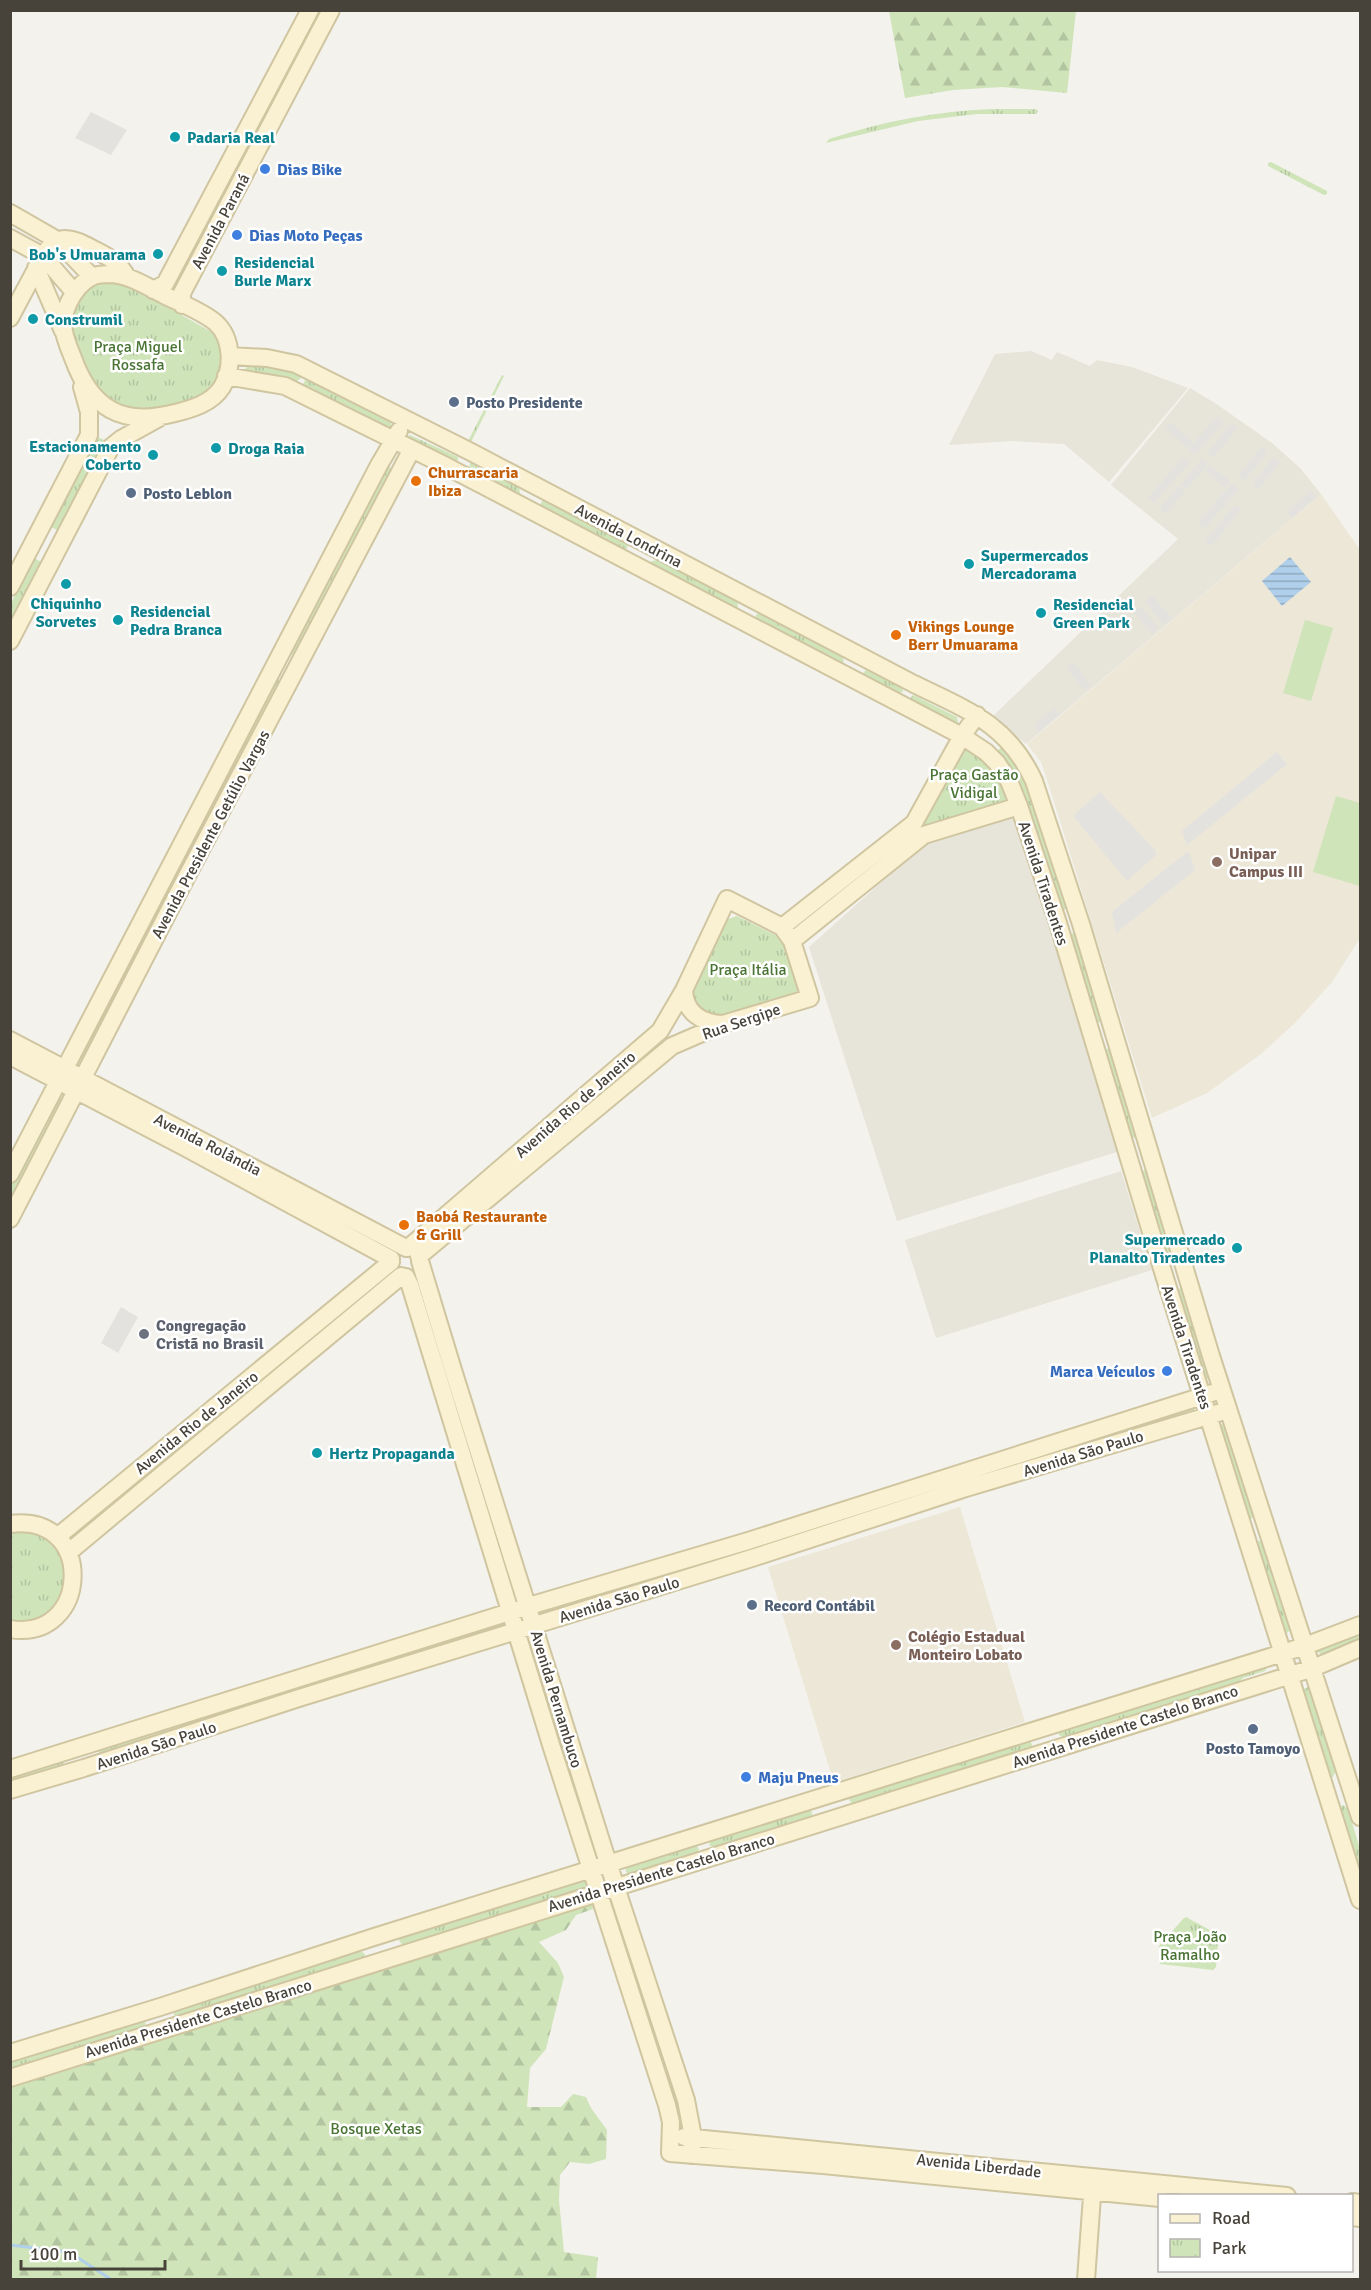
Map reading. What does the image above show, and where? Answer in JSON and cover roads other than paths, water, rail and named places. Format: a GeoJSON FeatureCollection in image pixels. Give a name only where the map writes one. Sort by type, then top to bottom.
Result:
{"type":"FeatureCollection","features":[{"type":"Feature","properties":{"kind":"street","name":"Avenida Paraná"},"geometry":{"type":"LineString","coordinates":[[153,290],[165,284],[310,10]]}},
{"type":"Feature","properties":{"kind":"street","name":"Avenida Paraná"},"geometry":{"type":"LineString","coordinates":[[182,305],[182,293],[331,10]]}},
{"type":"Feature","properties":{"kind":"street"},"geometry":{"type":"LineString","coordinates":[[273,79],[290,87]]}},
{"type":"Feature","properties":{"kind":"street"},"geometry":{"type":"LineString","coordinates":[[10,213],[57,240],[92,277]]}},
{"type":"Feature","properties":{"kind":"street"},"geometry":{"type":"LineString","coordinates":[[198,223],[215,231]]}},
{"type":"Feature","properties":{"kind":"street"},"geometry":{"type":"LineString","coordinates":[[10,238],[74,292]]}},
{"type":"Feature","properties":{"kind":"street"},"geometry":{"type":"LineString","coordinates":[[10,318],[48,247],[57,240],[68,238],[86,245],[116,261],[127,276]]}},
{"type":"Feature","properties":{"kind":"street"},"geometry":{"type":"LineString","coordinates":[[10,587],[89,435],[89,412],[81,380],[40,262]]}},
{"type":"Feature","properties":{"kind":"street"},"geometry":{"type":"LineString","coordinates":[[64,334],[66,310],[74,292],[92,277],[106,274],[127,276],[215,323],[223,332],[230,356],[226,376],[220,390],[211,399],[189,409],[163,416],[135,417],[112,411],[95,400],[81,380]]}},
{"type":"Feature","properties":{"kind":"street","name":"Avenida Londrina"},"geometry":{"type":"LineString","coordinates":[[230,356],[267,358],[296,364],[471,452],[977,715],[996,728],[1013,747]]}},
{"type":"Feature","properties":{"kind":"street","name":"Avenida Londrina"},"geometry":{"type":"LineString","coordinates":[[226,376],[285,386],[393,439],[962,736],[998,763]]}},
{"type":"Feature","properties":{"kind":"street"},"geometry":{"type":"LineString","coordinates":[[10,641],[111,447],[163,416]]}},
{"type":"Feature","properties":{"kind":"street"},"geometry":{"type":"LineString","coordinates":[[393,439],[398,432],[414,424]]}},
{"type":"Feature","properties":{"kind":"street","name":"Avenida Presidente Getúlio Vargas"},"geometry":{"type":"LineString","coordinates":[[10,1174],[393,439]]}},
{"type":"Feature","properties":{"kind":"street","name":"Avenida Presidente Getúlio Vargas"},"geometry":{"type":"LineString","coordinates":[[10,1220],[186,878],[412,449]]}},
{"type":"Feature","properties":{"kind":"street"},"geometry":{"type":"LineString","coordinates":[[444,465],[461,461],[471,452]]}},
{"type":"Feature","properties":{"kind":"street"},"geometry":{"type":"LineString","coordinates":[[379,465],[389,463],[399,473]]}},
{"type":"Feature","properties":{"kind":"street"},"geometry":{"type":"LineString","coordinates":[[902,704],[914,684]]}},
{"type":"Feature","properties":{"kind":"street"},"geometry":{"type":"LineString","coordinates":[[977,715],[962,736],[919,829],[792,941],[782,927],[919,829],[1019,806]]}},
{"type":"Feature","properties":{"kind":"street","name":"Avenida Tiradentes"},"geometry":{"type":"LineString","coordinates":[[1013,747],[1034,781],[1078,915],[1145,1130],[1184,1269],[1360,1817]]}},
{"type":"Feature","properties":{"kind":"street","name":"Avenida Tiradentes"},"geometry":{"type":"LineString","coordinates":[[998,763],[1009,781],[1019,806],[1058,923],[1164,1275],[1360,1900]]}},
{"type":"Feature","properties":{"kind":"street","name":"Avenida Rio de Janeiro"},"geometry":{"type":"LineString","coordinates":[[413,1253],[660,1031],[684,990],[727,899],[782,927]]}},
{"type":"Feature","properties":{"kind":"street","name":"Rua Sergipe"},"geometry":{"type":"LineString","coordinates":[[672,1046],[723,1024],[810,998],[792,941]]}},
{"type":"Feature","properties":{"kind":"street"},"geometry":{"type":"LineString","coordinates":[[684,990],[685,1000],[694,1014],[705,1022],[723,1024]]}},
{"type":"Feature","properties":{"kind":"street"},"geometry":{"type":"LineString","coordinates":[[660,1031],[672,1046]]}},
{"type":"Feature","properties":{"kind":"street","name":"Avenida Rolândia"},"geometry":{"type":"LineString","coordinates":[[10,1040],[62,1076]]}},
{"type":"Feature","properties":{"kind":"street","name":"Avenida Rio de Janeiro"},"geometry":{"type":"LineString","coordinates":[[413,1253],[672,1046]]}},
{"type":"Feature","properties":{"kind":"street","name":"Avenida Rolândia"},"geometry":{"type":"LineString","coordinates":[[10,1056],[62,1076],[413,1253]]}},
{"type":"Feature","properties":{"kind":"street","name":"Avenida Rolândia"},"geometry":{"type":"LineString","coordinates":[[80,1085],[391,1260]]}},
{"type":"Feature","properties":{"kind":"street"},"geometry":{"type":"LineString","coordinates":[[395,1252],[413,1253],[415,1274],[403,1277],[393,1270],[391,1260],[395,1252]]}},
{"type":"Feature","properties":{"kind":"street","name":"Avenida Pernambuco"},"geometry":{"type":"LineString","coordinates":[[413,1253],[453,1370],[608,1863],[686,2100],[693,2137],[691,2155]]}},
{"type":"Feature","properties":{"kind":"street","name":"Avenida Rio de Janeiro"},"geometry":{"type":"LineString","coordinates":[[57,1537],[391,1260]]}},
{"type":"Feature","properties":{"kind":"street","name":"Avenida Rio de Janeiro"},"geometry":{"type":"LineString","coordinates":[[69,1552],[403,1277]]}},
{"type":"Feature","properties":{"kind":"street","name":"Avenida Pernambuco"},"geometry":{"type":"LineString","coordinates":[[403,1277],[410,1285],[515,1631],[668,2105],[671,2122],[670,2153]]}},
{"type":"Feature","properties":{"kind":"street","name":"Avenida São Paulo"},"geometry":{"type":"LineString","coordinates":[[10,1769],[529,1606],[748,1541],[1223,1389]]}},
{"type":"Feature","properties":{"kind":"street","name":"Avenida São Paulo"},"geometry":{"type":"LineString","coordinates":[[10,1790],[752,1558],[966,1488],[1229,1410]]}},
{"type":"Feature","properties":{"kind":"street"},"geometry":{"type":"LineString","coordinates":[[10,1524],[31,1523],[57,1537],[69,1552],[74,1576],[69,1600],[53,1619],[10,1636]]}},
{"type":"Feature","properties":{"kind":"street","name":"Avenida Presidente Castelo Branco"},"geometry":{"type":"LineString","coordinates":[[10,2054],[700,1834],[1305,1646],[1360,1624]]}},
{"type":"Feature","properties":{"kind":"street"},"geometry":{"type":"LineString","coordinates":[[10,1629],[31,1629]]}},
{"type":"Feature","properties":{"kind":"street","name":"Avenida Presidente Castelo Branco"},"geometry":{"type":"LineString","coordinates":[[10,2078],[1313,1668],[1360,1648]]}},
{"type":"Feature","properties":{"kind":"street"},"geometry":{"type":"LineString","coordinates":[[1260,1660],[1268,1664],[1270,1669],[1269,1678],[1265,1682]]}},
{"type":"Feature","properties":{"kind":"street"},"geometry":{"type":"LineString","coordinates":[[700,1834],[707,1858]]}},
{"type":"Feature","properties":{"kind":"street"},"geometry":{"type":"LineString","coordinates":[[617,1950],[634,1944]]}},
{"type":"Feature","properties":{"kind":"street","name":"Avenida Liberdade"},"geometry":{"type":"LineString","coordinates":[[671,2135],[1150,2192],[1218,2194]]}},
{"type":"Feature","properties":{"kind":"street","name":"Avenida Liberdade"},"geometry":{"type":"LineString","coordinates":[[670,2153],[1093,2184]]}},
{"type":"Feature","properties":{"kind":"street"},"geometry":{"type":"LineString","coordinates":[[1086,2280],[1093,2184]]}},
{"type":"Feature","properties":{"kind":"water"},"geometry":{"type":"Polygon","coordinates":[[[1290,557],[1311,582],[1282,606],[1262,581],[1290,557]]]}},
{"type":"Feature","properties":{"kind":"waterway"},"geometry":{"type":"LineString","coordinates":[[10,2245],[69,2252],[112,2280]]}},
{"type":"Feature","properties":{"kind":"place","name":"Padaria Real"},"geometry":{"type":"Point","coordinates":[175,137]}},
{"type":"Feature","properties":{"kind":"place","name":"Dias Bike"},"geometry":{"type":"Point","coordinates":[265,169]}},
{"type":"Feature","properties":{"kind":"place","name":"Dias Moto Peças"},"geometry":{"type":"Point","coordinates":[237,235]}},
{"type":"Feature","properties":{"kind":"place","name":"Bob's Umuarama"},"geometry":{"type":"Point","coordinates":[158,254]}},
{"type":"Feature","properties":{"kind":"place","name":"Residencial Burle Marx"},"geometry":{"type":"Point","coordinates":[222,271]}},
{"type":"Feature","properties":{"kind":"place","name":"Construmil"},"geometry":{"type":"Point","coordinates":[33,319]}},
{"type":"Feature","properties":{"kind":"place","name":"Posto Presidente"},"geometry":{"type":"Point","coordinates":[454,402]}},
{"type":"Feature","properties":{"kind":"place","name":"Droga Raia"},"geometry":{"type":"Point","coordinates":[216,448]}},
{"type":"Feature","properties":{"kind":"place","name":"Estacionamento Coberto"},"geometry":{"type":"Point","coordinates":[153,455]}},
{"type":"Feature","properties":{"kind":"place","name":"Churrascaria Ibiza"},"geometry":{"type":"Point","coordinates":[416,481]}},
{"type":"Feature","properties":{"kind":"place","name":"Posto Leblon"},"geometry":{"type":"Point","coordinates":[131,493]}},
{"type":"Feature","properties":{"kind":"place","name":"Supermercados Mercadorama"},"geometry":{"type":"Point","coordinates":[969,564]}},
{"type":"Feature","properties":{"kind":"place","name":"Chiquinho Sorvetes"},"geometry":{"type":"Point","coordinates":[66,584]}},
{"type":"Feature","properties":{"kind":"place","name":"Residencial Green Park"},"geometry":{"type":"Point","coordinates":[1041,613]}},
{"type":"Feature","properties":{"kind":"place","name":"Residencial Pedra Branca"},"geometry":{"type":"Point","coordinates":[118,620]}},
{"type":"Feature","properties":{"kind":"place","name":"Vikings Lounge Berr Umuarama"},"geometry":{"type":"Point","coordinates":[896,635]}},
{"type":"Feature","properties":{"kind":"place","name":"Unipar Campus III"},"geometry":{"type":"Point","coordinates":[1217,862]}},
{"type":"Feature","properties":{"kind":"place","name":"Baobá Restaurante & Grill"},"geometry":{"type":"Point","coordinates":[404,1225]}},
{"type":"Feature","properties":{"kind":"place","name":"Supermercado Planalto Tiradentes"},"geometry":{"type":"Point","coordinates":[1237,1248]}},
{"type":"Feature","properties":{"kind":"place","name":"Congregação Cristã no Brasil"},"geometry":{"type":"Point","coordinates":[144,1334]}},
{"type":"Feature","properties":{"kind":"place","name":"Marca Veículos"},"geometry":{"type":"Point","coordinates":[1167,1371]}},
{"type":"Feature","properties":{"kind":"place","name":"Hertz Propaganda"},"geometry":{"type":"Point","coordinates":[317,1453]}},
{"type":"Feature","properties":{"kind":"place","name":"Record Contábil"},"geometry":{"type":"Point","coordinates":[752,1605]}},
{"type":"Feature","properties":{"kind":"place","name":"Colégio Estadual Monteiro Lobato"},"geometry":{"type":"Point","coordinates":[896,1645]}},
{"type":"Feature","properties":{"kind":"place","name":"Posto Tamoyo"},"geometry":{"type":"Point","coordinates":[1253,1729]}},
{"type":"Feature","properties":{"kind":"place","name":"Maju Pneus"},"geometry":{"type":"Point","coordinates":[746,1777]}},
{"type":"Feature","properties":{"kind":"park label","name":"Praça Miguel Rossafa"},"geometry":{"type":"Point","coordinates":[138,355]}},
{"type":"Feature","properties":{"kind":"park label","name":"Praça Gastão Vidigal"},"geometry":{"type":"Point","coordinates":[974,783]}},
{"type":"Feature","properties":{"kind":"park label","name":"Praça Itália"},"geometry":{"type":"Point","coordinates":[748,969]}},
{"type":"Feature","properties":{"kind":"park label","name":"Praça João Ramalho"},"geometry":{"type":"Point","coordinates":[1190,1945]}},
{"type":"Feature","properties":{"kind":"park label","name":"Bosque Xetas"},"geometry":{"type":"Point","coordinates":[376,2128]}}]}
